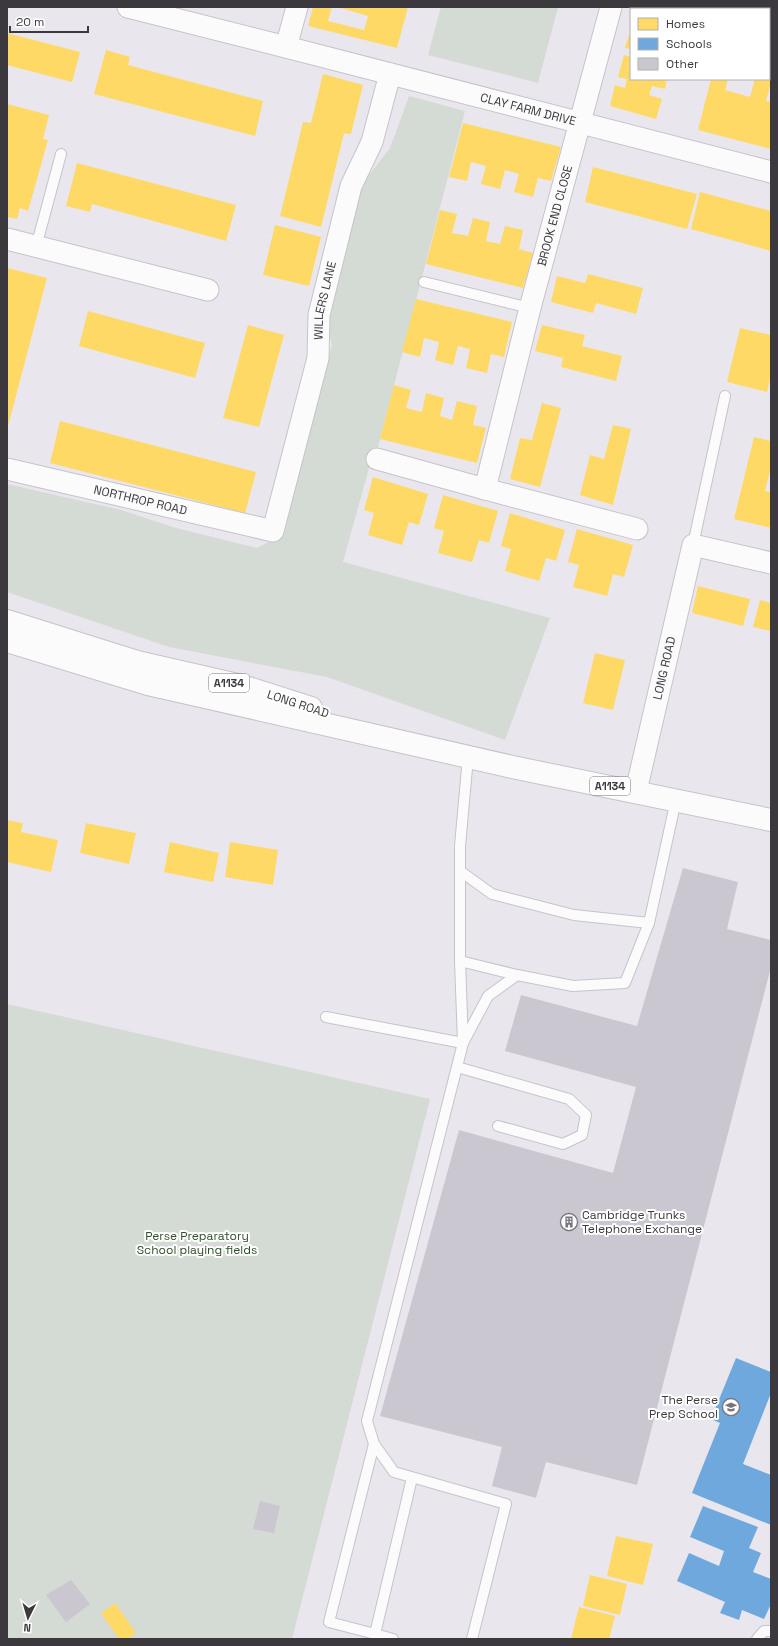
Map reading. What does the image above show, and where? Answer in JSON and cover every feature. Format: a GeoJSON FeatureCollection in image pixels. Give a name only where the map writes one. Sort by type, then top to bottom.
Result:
{"type":"FeatureCollection","features":[{"type":"Feature","properties":{"kind":"main road","name":"LONG ROAD"},"geometry":{"type":"LineString","coordinates":[[7,621],[137,662],[242,686],[458,755]]}},
{"type":"Feature","properties":{"kind":"main road","name":"LONG ROAD"},"geometry":{"type":"LineString","coordinates":[[7,641],[148,684],[458,755],[771,820]]}},
{"type":"Feature","properties":{"kind":"street","name":"CLAY FARM DRIVE"},"geometry":{"type":"LineString","coordinates":[[128,7],[771,172]]}},
{"type":"Feature","properties":{"kind":"street"},"geometry":{"type":"LineString","coordinates":[[286,48],[297,7]]}},
{"type":"Feature","properties":{"kind":"street","name":"BROOK END CLOSE"},"geometry":{"type":"LineString","coordinates":[[484,489],[530,308],[610,7]]}},
{"type":"Feature","properties":{"kind":"street","name":"WILLERS LANE"},"geometry":{"type":"LineString","coordinates":[[273,531],[318,358],[318,316],[351,186],[372,142],[390,74]]}},
{"type":"Feature","properties":{"kind":"street"},"geometry":{"type":"LineString","coordinates":[[7,239],[208,290]]}},
{"type":"Feature","properties":{"kind":"street"},"geometry":{"type":"LineString","coordinates":[[377,459],[637,529]]}},
{"type":"Feature","properties":{"kind":"street","name":"NORTHROP ROAD"},"geometry":{"type":"LineString","coordinates":[[7,469],[273,531]]}},
{"type":"Feature","properties":{"kind":"street"},"geometry":{"type":"LineString","coordinates":[[693,545],[771,563]]}},
{"type":"Feature","properties":{"kind":"street","name":"LONG ROAD"},"geometry":{"type":"LineString","coordinates":[[636,791],[693,545]]}},
{"type":"Feature","properties":{"kind":"lane"},"geometry":{"type":"LineString","coordinates":[[36,247],[61,154]]}},
{"type":"Feature","properties":{"kind":"lane"},"geometry":{"type":"LineString","coordinates":[[424,282],[530,308]]}},
{"type":"Feature","properties":{"kind":"lane"},"geometry":{"type":"LineString","coordinates":[[693,545],[725,396]]}},
{"type":"Feature","properties":{"kind":"lane"},"geometry":{"type":"LineString","coordinates":[[458,755],[460,961],[463,1043]]}},
{"type":"Feature","properties":{"kind":"lane"},"geometry":{"type":"LineString","coordinates":[[460,961],[517,975],[573,986],[625,982],[649,923],[676,800]]}},
{"type":"Feature","properties":{"kind":"lane"},"geometry":{"type":"LineString","coordinates":[[460,871],[492,894],[574,915],[649,923]]}},
{"type":"Feature","properties":{"kind":"lane"},"geometry":{"type":"LineString","coordinates":[[472,1639],[506,1504],[394,1472],[374,1444],[367,1421],[463,1043],[488,996],[517,975]]}},
{"type":"Feature","properties":{"kind":"lane"},"geometry":{"type":"LineString","coordinates":[[326,1017],[463,1043]]}},
{"type":"Feature","properties":{"kind":"lane"},"geometry":{"type":"LineString","coordinates":[[457,1067],[569,1099],[586,1115],[582,1135],[563,1144],[498,1126]]}},
{"type":"Feature","properties":{"kind":"lane"},"geometry":{"type":"LineString","coordinates":[[374,1444],[328,1622],[393,1639]]}},
{"type":"Feature","properties":{"kind":"lane"},"geometry":{"type":"LineString","coordinates":[[375,1634],[412,1478]]}},
{"type":"Feature","properties":{"kind":"lane"},"geometry":{"type":"LineString","coordinates":[[757,1639],[764,1631],[771,1631]]}},
{"type":"Feature","properties":{"kind":"green space"},"geometry":{"type":"Polygon","coordinates":[[[441,7],[558,7],[538,83],[428,55],[441,7]]]}},
{"type":"Feature","properties":{"kind":"green space"},"geometry":{"type":"Polygon","coordinates":[[[409,96],[465,111],[377,451],[369,468],[343,562],[550,618],[505,740],[327,677],[169,647],[7,592],[7,484],[121,510],[176,528],[257,548],[272,540],[286,527],[290,503],[332,345],[326,320],[359,188],[390,148],[409,96]]]}},
{"type":"Feature","properties":{"kind":"green space","name":"Perse Preparatory School playing fields"},"geometry":{"type":"Polygon","coordinates":[[[7,1004],[430,1099],[292,1639],[7,1639],[7,1004]]]}},
{"type":"Feature","properties":{"kind":"building: Homes"},"geometry":{"type":"Polygon","coordinates":[[[313,7],[332,7],[328,21],[364,30],[368,16],[337,7],[408,7],[397,48],[308,26],[313,7]]]}},
{"type":"Feature","properties":{"kind":"building: Homes"},"geometry":{"type":"Polygon","coordinates":[[[630,32],[630,49],[625,48],[630,32]]]}},
{"type":"Feature","properties":{"kind":"building: Homes"},"geometry":{"type":"Polygon","coordinates":[[[7,33],[80,52],[72,82],[7,65],[7,33]]]}},
{"type":"Feature","properties":{"kind":"building: Homes"},"geometry":{"type":"Polygon","coordinates":[[[106,50],[130,57],[128,65],[263,101],[255,136],[94,94],[106,50]]]}},
{"type":"Feature","properties":{"kind":"building: Homes"},"geometry":{"type":"Polygon","coordinates":[[[771,52],[771,82],[766,101],[771,102],[771,149],[698,130],[711,80],[728,80],[725,90],[750,97],[755,80],[770,80],[771,52]]]}},
{"type":"Feature","properties":{"kind":"building: Homes"},"geometry":{"type":"Polygon","coordinates":[[[624,55],[630,57],[630,80],[667,80],[665,89],[652,86],[649,95],[662,99],[656,119],[610,106],[615,85],[625,88],[627,79],[618,77],[624,55]]]}},
{"type":"Feature","properties":{"kind":"building: Homes"},"geometry":{"type":"Polygon","coordinates":[[[323,74],[363,85],[351,134],[344,133],[321,227],[280,216],[303,122],[311,123],[323,74]]]}},
{"type":"Feature","properties":{"kind":"building: Homes"},"geometry":{"type":"Polygon","coordinates":[[[7,104],[49,115],[43,139],[48,140],[28,211],[20,208],[17,219],[7,217],[7,104]]]}},
{"type":"Feature","properties":{"kind":"building: Homes"},"geometry":{"type":"Polygon","coordinates":[[[463,123],[561,147],[551,181],[538,178],[533,197],[514,192],[519,174],[505,170],[500,189],[481,184],[486,166],[471,162],[467,181],[449,177],[463,123]]]}},
{"type":"Feature","properties":{"kind":"building: Homes"},"geometry":{"type":"Polygon","coordinates":[[[77,163],[236,205],[226,241],[92,204],[90,212],[66,206],[77,163]]]}},
{"type":"Feature","properties":{"kind":"building: Homes"},"geometry":{"type":"Polygon","coordinates":[[[593,167],[697,194],[687,229],[585,202],[593,167]]]}},
{"type":"Feature","properties":{"kind":"building: Homes"},"geometry":{"type":"Polygon","coordinates":[[[700,192],[771,211],[771,251],[691,229],[700,192]]]}},
{"type":"Feature","properties":{"kind":"building: Homes"},"geometry":{"type":"Polygon","coordinates":[[[440,210],[457,214],[452,233],[468,236],[473,218],[490,222],[486,241],[500,244],[505,226],[523,230],[519,249],[533,253],[523,288],[426,264],[440,210]]]}},
{"type":"Feature","properties":{"kind":"building: Homes"},"geometry":{"type":"Polygon","coordinates":[[[275,225],[321,237],[309,286],[263,275],[275,225]]]}},
{"type":"Feature","properties":{"kind":"building: Homes"},"geometry":{"type":"Polygon","coordinates":[[[7,268],[47,278],[8,426],[7,426],[7,268]]]}},
{"type":"Feature","properties":{"kind":"building: Homes"},"geometry":{"type":"Polygon","coordinates":[[[588,274],[643,288],[636,314],[596,303],[593,313],[551,302],[557,276],[585,283],[588,274]]]}},
{"type":"Feature","properties":{"kind":"building: Homes"},"geometry":{"type":"Polygon","coordinates":[[[416,299],[512,322],[504,357],[491,354],[487,373],[466,368],[470,349],[458,346],[453,365],[435,360],[439,342],[424,338],[420,357],[402,352],[416,299]]]}},
{"type":"Feature","properties":{"kind":"building: Homes"},"geometry":{"type":"Polygon","coordinates":[[[88,311],[205,343],[195,378],[79,346],[88,311]]]}},
{"type":"Feature","properties":{"kind":"building: Homes"},"geometry":{"type":"Polygon","coordinates":[[[248,325],[284,335],[259,427],[223,418],[248,325]]]}},
{"type":"Feature","properties":{"kind":"building: Homes"},"geometry":{"type":"Polygon","coordinates":[[[542,325],[585,335],[582,346],[622,356],[616,381],[561,367],[563,358],[535,351],[542,325]]]}},
{"type":"Feature","properties":{"kind":"building: Homes"},"geometry":{"type":"Polygon","coordinates":[[[740,328],[771,335],[771,375],[767,392],[727,382],[740,328]]]}},
{"type":"Feature","properties":{"kind":"building: Homes"},"geometry":{"type":"Polygon","coordinates":[[[394,385],[411,390],[406,408],[422,412],[426,393],[444,398],[440,416],[452,420],[457,401],[477,406],[473,425],[486,428],[477,463],[380,439],[394,385]]]}},
{"type":"Feature","properties":{"kind":"building: Homes"},"geometry":{"type":"Polygon","coordinates":[[[542,403],[561,408],[540,487],[510,479],[520,438],[532,440],[542,403]]]}},
{"type":"Feature","properties":{"kind":"building: Homes"},"geometry":{"type":"Polygon","coordinates":[[[60,421],[256,472],[245,513],[50,463],[60,421]]]}},
{"type":"Feature","properties":{"kind":"building: Homes"},"geometry":{"type":"Polygon","coordinates":[[[613,425],[631,429],[613,505],[580,495],[590,455],[604,459],[613,425]]]}},
{"type":"Feature","properties":{"kind":"building: Homes"},"geometry":{"type":"Polygon","coordinates":[[[754,437],[771,441],[771,467],[765,491],[771,492],[771,528],[734,519],[754,437]]]}},
{"type":"Feature","properties":{"kind":"building: Homes"},"geometry":{"type":"Polygon","coordinates":[[[373,477],[428,494],[419,525],[409,522],[402,545],[368,535],[374,513],[364,510],[373,477]]]}},
{"type":"Feature","properties":{"kind":"building: Homes"},"geometry":{"type":"Polygon","coordinates":[[[443,495],[498,511],[489,543],[479,540],[472,562],[438,553],[444,531],[434,528],[443,495]]]}},
{"type":"Feature","properties":{"kind":"building: Homes"},"geometry":{"type":"Polygon","coordinates":[[[510,513],[565,530],[556,561],[546,558],[539,581],[505,571],[511,549],[501,546],[510,513]]]}},
{"type":"Feature","properties":{"kind":"building: Homes"},"geometry":{"type":"Polygon","coordinates":[[[577,529],[633,545],[624,577],[613,574],[607,596],[573,587],[579,565],[568,562],[577,529]]]}},
{"type":"Feature","properties":{"kind":"building: Homes"},"geometry":{"type":"Polygon","coordinates":[[[698,586],[750,599],[743,626],[692,613],[698,586]]]}},
{"type":"Feature","properties":{"kind":"building: Homes"},"geometry":{"type":"Polygon","coordinates":[[[760,600],[771,603],[771,631],[753,627],[760,600]]]}},
{"type":"Feature","properties":{"kind":"building: Homes"},"geometry":{"type":"Polygon","coordinates":[[[595,653],[625,660],[613,710],[583,703],[595,653]]]}},
{"type":"Feature","properties":{"kind":"building: Homes"},"geometry":{"type":"Polygon","coordinates":[[[7,820],[23,823],[21,832],[58,840],[51,872],[7,862],[7,820]]]}},
{"type":"Feature","properties":{"kind":"building: Homes"},"geometry":{"type":"Polygon","coordinates":[[[86,823],[136,833],[129,864],[80,853],[86,823]]]}},
{"type":"Feature","properties":{"kind":"building: Homes"},"geometry":{"type":"Polygon","coordinates":[[[170,842],[219,853],[213,882],[164,872],[170,842]]]}},
{"type":"Feature","properties":{"kind":"building: Homes"},"geometry":{"type":"Polygon","coordinates":[[[230,842],[278,850],[273,885],[225,877],[230,842]]]}},
{"type":"Feature","properties":{"kind":"building: Homes"},"geometry":{"type":"Polygon","coordinates":[[[616,1536],[653,1544],[643,1585],[607,1576],[616,1536]]]}},
{"type":"Feature","properties":{"kind":"building: Homes"},"geometry":{"type":"Polygon","coordinates":[[[590,1575],[627,1584],[620,1615],[583,1606],[590,1575]]]}},
{"type":"Feature","properties":{"kind":"building: Homes"},"geometry":{"type":"Polygon","coordinates":[[[115,1603],[136,1633],[127,1639],[119,1639],[101,1613],[115,1603]]]}},
{"type":"Feature","properties":{"kind":"building: Homes"},"geometry":{"type":"Polygon","coordinates":[[[579,1607],[615,1616],[609,1639],[571,1639],[579,1607]]]}},
{"type":"Feature","properties":{"kind":"building: Schools"},"geometry":{"type":"Polygon","coordinates":[[[736,1358],[771,1372],[771,1393],[743,1464],[771,1475],[771,1525],[692,1493],[720,1423],[711,1419],[736,1358]]]}},
{"type":"Feature","properties":{"kind":"building: Schools"},"geometry":{"type":"Polygon","coordinates":[[[703,1506],[758,1527],[749,1548],[761,1553],[753,1572],[771,1579],[771,1604],[764,1619],[742,1610],[739,1620],[720,1613],[725,1602],[677,1581],[689,1553],[719,1566],[724,1551],[690,1537],[703,1506]]]}},
{"type":"Feature","properties":{"kind":"building: Other","name":"Cambridge Trunks Telephone Exchange"},"geometry":{"type":"Polygon","coordinates":[[[683,868],[738,882],[727,929],[771,940],[771,967],[637,1485],[546,1462],[536,1498],[492,1486],[502,1447],[380,1416],[459,1130],[613,1173],[636,1087],[505,1051],[521,995],[637,1026],[683,868]]]}},
{"type":"Feature","properties":{"kind":"building: Other"},"geometry":{"type":"Polygon","coordinates":[[[260,1501],[280,1506],[274,1533],[253,1529],[260,1501]]]}},
{"type":"Feature","properties":{"kind":"building: Other"},"geometry":{"type":"Polygon","coordinates":[[[71,1580],[90,1604],[66,1622],[46,1595],[71,1580]]]}},
{"type":"Feature","properties":{"kind":"place","name":"Cambridge Trunks Telephone Exchange"},"geometry":{"type":"Point","coordinates":[569,1222]}},
{"type":"Feature","properties":{"kind":"place","name":"The Perse Prep School"},"geometry":{"type":"Point","coordinates":[731,1407]}}]}
